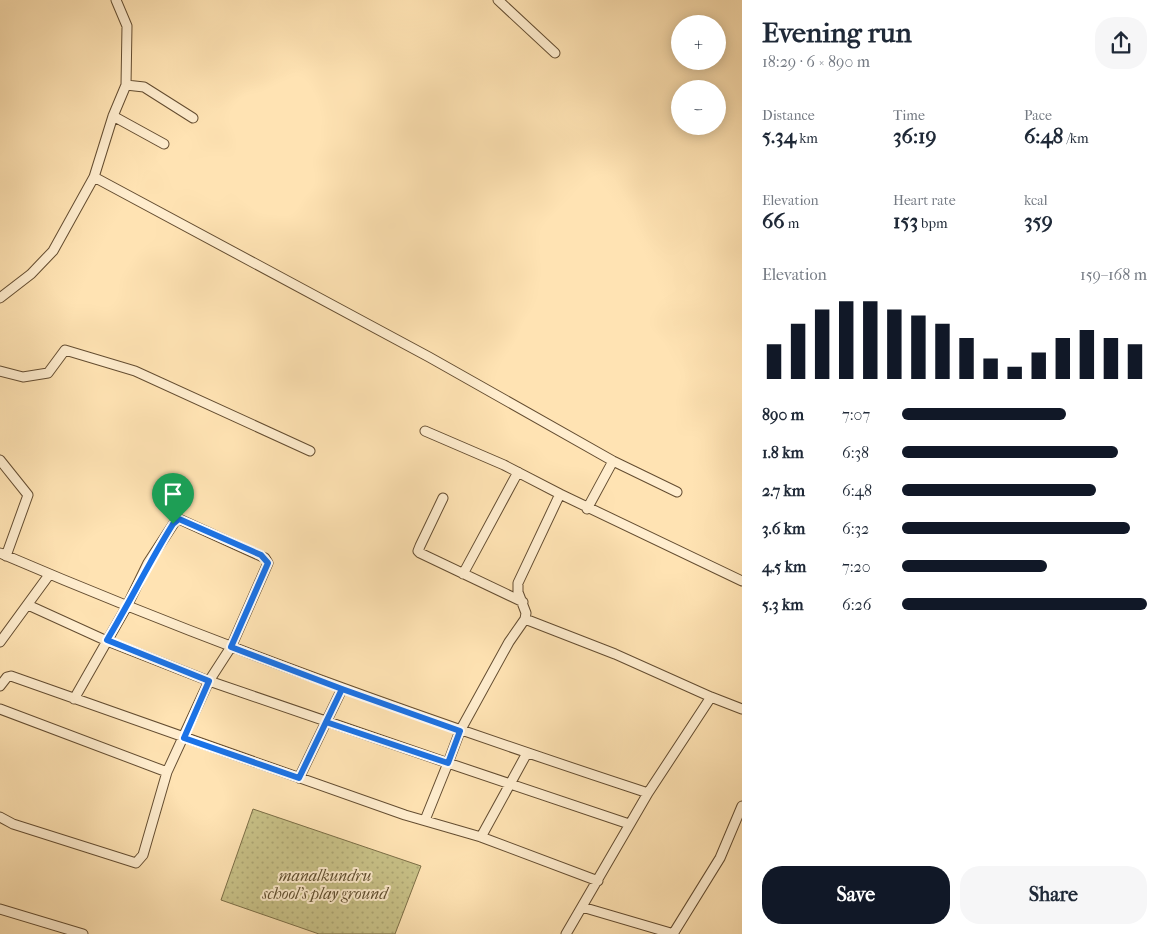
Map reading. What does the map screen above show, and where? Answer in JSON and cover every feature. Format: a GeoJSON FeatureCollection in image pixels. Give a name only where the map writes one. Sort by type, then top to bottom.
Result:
{"type":"FeatureCollection","features":[{"type":"Feature","properties":{"kind":"street"},"geometry":{"type":"LineString","coordinates":[[0,298],[31,274],[53,251],[94,177],[113,116],[126,85],[127,26],[116,0]]}},
{"type":"Feature","properties":{"kind":"street"},"geometry":{"type":"LineString","coordinates":[[498,0],[555,53]]}},
{"type":"Feature","properties":{"kind":"street"},"geometry":{"type":"LineString","coordinates":[[126,85],[144,87],[193,118]]}},
{"type":"Feature","properties":{"kind":"street"},"geometry":{"type":"LineString","coordinates":[[113,116],[164,144]]}},
{"type":"Feature","properties":{"kind":"street"},"geometry":{"type":"LineString","coordinates":[[94,177],[429,357],[613,461],[677,492]]}},
{"type":"Feature","properties":{"kind":"street"},"geometry":{"type":"LineString","coordinates":[[0,371],[23,377],[48,373],[65,350],[135,370],[310,451]]}},
{"type":"Feature","properties":{"kind":"street"},"geometry":{"type":"LineString","coordinates":[[425,431],[518,472],[587,508],[742,581]]}},
{"type":"Feature","properties":{"kind":"street"},"geometry":{"type":"LineString","coordinates":[[0,460],[28,495],[3,555],[231,647],[342,689],[460,731],[648,793]]}},
{"type":"Feature","properties":{"kind":"street"},"geometry":{"type":"LineString","coordinates":[[587,508],[613,461]]}},
{"type":"Feature","properties":{"kind":"street"},"geometry":{"type":"LineString","coordinates":[[463,574],[518,472]]}},
{"type":"Feature","properties":{"kind":"street"},"geometry":{"type":"LineString","coordinates":[[425,820],[460,731],[509,642],[525,619],[526,612],[518,592],[518,583],[560,494]]}},
{"type":"Feature","properties":{"kind":"street"},"geometry":{"type":"LineString","coordinates":[[443,498],[418,551],[523,602]]}},
{"type":"Feature","properties":{"kind":"street"},"geometry":{"type":"LineString","coordinates":[[0,817],[13,824],[136,863],[142,855],[167,772],[209,681],[231,647],[268,563],[261,555],[179,519],[173,524],[148,563],[128,606],[74,699]]}},
{"type":"Feature","properties":{"kind":"street"},"geometry":{"type":"LineString","coordinates":[[0,642],[49,575]]}},
{"type":"Feature","properties":{"kind":"street"},"geometry":{"type":"LineString","coordinates":[[28,605],[107,640],[209,681],[630,824]]}},
{"type":"Feature","properties":{"kind":"street"},"geometry":{"type":"LineString","coordinates":[[525,619],[615,654],[742,709]]}},
{"type":"Feature","properties":{"kind":"street"},"geometry":{"type":"LineString","coordinates":[[0,686],[6,677],[11,676],[299,778],[481,837],[598,881]]}},
{"type":"Feature","properties":{"kind":"street"},"geometry":{"type":"LineString","coordinates":[[299,778],[342,689]]}},
{"type":"Feature","properties":{"kind":"street"},"geometry":{"type":"LineString","coordinates":[[566,934],[648,793],[711,697]]}},
{"type":"Feature","properties":{"kind":"street"},"geometry":{"type":"LineString","coordinates":[[0,709],[167,772]]}},
{"type":"Feature","properties":{"kind":"street"},"geometry":{"type":"LineString","coordinates":[[481,837],[527,753]]}},
{"type":"Feature","properties":{"kind":"street"},"geometry":{"type":"LineString","coordinates":[[582,907],[674,934],[720,858],[742,806]]}},
{"type":"Feature","properties":{"kind":"street"},"geometry":{"type":"LineString","coordinates":[[0,909],[83,934]]}},
{"type":"Feature","properties":{"kind":"green space","name":"manalkundru school's play ground"},"geometry":{"type":"Polygon","coordinates":[[[253,809],[421,866],[395,934],[319,934],[221,900],[253,809]]]}},
{"type":"Feature","properties":{"kind":"route"},"geometry":{"type":"LineString","coordinates":[[173,524],[148,563],[128,606],[107,640],[209,681],[184,738],[299,778],[326,722],[342,689],[460,731],[458,742],[448,763],[326,722],[342,689],[231,647],[262,581],[268,563],[261,555],[179,519],[173,524]]}}]}
